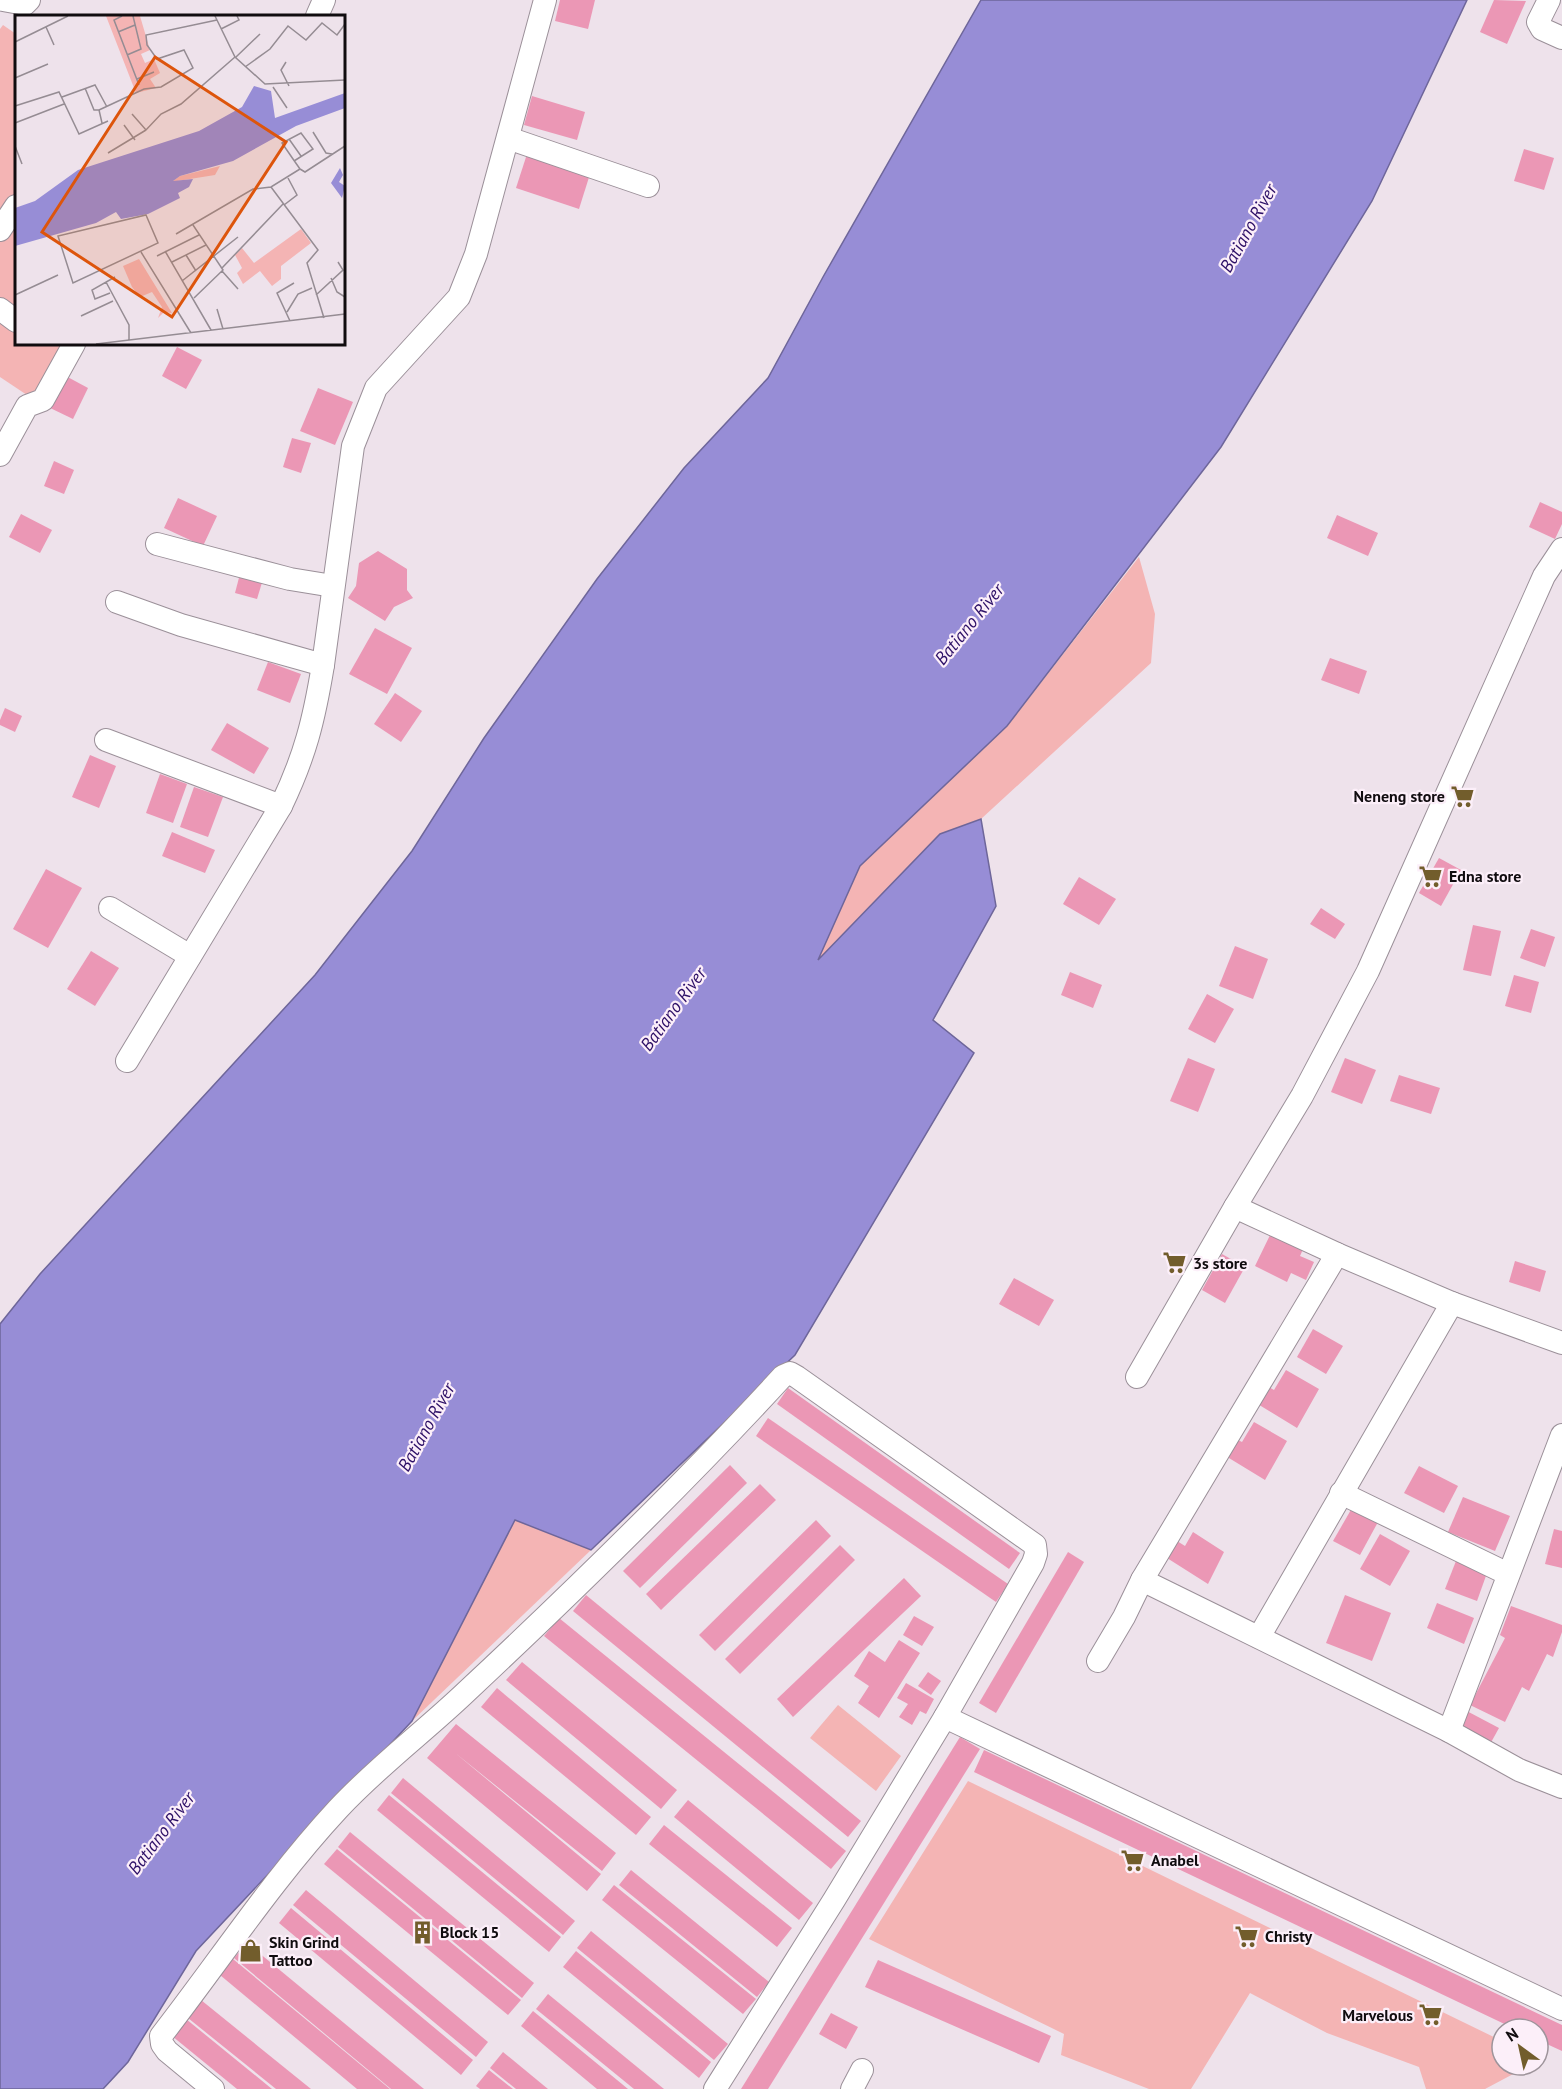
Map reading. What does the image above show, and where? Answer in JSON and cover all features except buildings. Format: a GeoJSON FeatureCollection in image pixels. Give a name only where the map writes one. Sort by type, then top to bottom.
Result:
{"type":"FeatureCollection","features":[{"type":"Feature","properties":{"kind":"street"},"geometry":{"type":"LineString","coordinates":[[3,0],[25,4],[29,0]]}},
{"type":"Feature","properties":{"kind":"street"},"geometry":{"type":"LineString","coordinates":[[317,15],[324,0]]}},
{"type":"Feature","properties":{"kind":"street"},"geometry":{"type":"LineString","coordinates":[[127,1061],[281,806],[295,777],[315,717],[353,446],[376,388],[459,297],[476,254],[545,0]]}},
{"type":"Feature","properties":{"kind":"street"},"geometry":{"type":"LineString","coordinates":[[1549,0],[1538,22],[1542,30],[1562,38]]}},
{"type":"Feature","properties":{"kind":"street"},"geometry":{"type":"LineString","coordinates":[[508,138],[648,186]]}},
{"type":"Feature","properties":{"kind":"street"},"geometry":{"type":"LineString","coordinates":[[0,230],[15,208]]}},
{"type":"Feature","properties":{"kind":"street"},"geometry":{"type":"LineString","coordinates":[[0,309],[15,320]]}},
{"type":"Feature","properties":{"kind":"street"},"geometry":{"type":"LineString","coordinates":[[0,455],[27,406],[44,400],[73,345]]}},
{"type":"Feature","properties":{"kind":"street"},"geometry":{"type":"LineString","coordinates":[[157,544],[290,579],[333,586]]}},
{"type":"Feature","properties":{"kind":"street"},"geometry":{"type":"LineString","coordinates":[[1137,1377],[1302,1095],[1368,971],[1544,576],[1562,549]]}},
{"type":"Feature","properties":{"kind":"street"},"geometry":{"type":"LineString","coordinates":[[117,602],[180,625],[323,665]]}},
{"type":"Feature","properties":{"kind":"street"},"geometry":{"type":"LineString","coordinates":[[106,740],[281,806]]}},
{"type":"Feature","properties":{"kind":"street"},"geometry":{"type":"LineString","coordinates":[[110,908],[190,956]]}},
{"type":"Feature","properties":{"kind":"street"},"geometry":{"type":"LineString","coordinates":[[1235,1207],[1337,1254],[1452,1302],[1562,1343]]}},
{"type":"Feature","properties":{"kind":"street"},"geometry":{"type":"LineString","coordinates":[[1098,1661],[1124,1617],[1142,1580],[1337,1254]]}},
{"type":"Feature","properties":{"kind":"street"},"geometry":{"type":"LineString","coordinates":[[1259,1637],[1452,1302]]}},
{"type":"Feature","properties":{"kind":"street"},"geometry":{"type":"LineString","coordinates":[[213,2089],[166,2051],[161,2036],[288,1868],[339,1808],[393,1756],[450,1708],[588,1576],[723,1441],[783,1376],[790,1374],[798,1377],[1035,1545],[1036,1554],[945,1717],[787,1977],[715,2089]]}},
{"type":"Feature","properties":{"kind":"street"},"geometry":{"type":"LineString","coordinates":[[1449,1731],[1562,1435]]}},
{"type":"Feature","properties":{"kind":"street"},"geometry":{"type":"LineString","coordinates":[[1341,1493],[1508,1574]]}},
{"type":"Feature","properties":{"kind":"street"},"geometry":{"type":"LineString","coordinates":[[1142,1580],[1449,1731],[1519,1770],[1562,1786]]}},
{"type":"Feature","properties":{"kind":"street"},"geometry":{"type":"LineString","coordinates":[[945,1717],[1562,2009]]}},
{"type":"Feature","properties":{"kind":"shaded area"},"geometry":{"type":"Polygon","coordinates":[[[3,25],[15,33],[15,345],[67,345],[36,401],[0,377],[0,29],[3,25]]]}},
{"type":"Feature","properties":{"kind":"shaded area"},"geometry":{"type":"Polygon","coordinates":[[[1139,557],[1155,614],[1151,663],[981,819],[940,834],[817,961],[860,865],[1007,726],[1139,557]]]}},
{"type":"Feature","properties":{"kind":"shaded area"},"geometry":{"type":"Polygon","coordinates":[[[515,1520],[591,1550],[412,1721],[515,1520]]]}},
{"type":"Feature","properties":{"kind":"shaded area"},"geometry":{"type":"Polygon","coordinates":[[[838,1705],[901,1756],[876,1791],[810,1738],[838,1705]]]}},
{"type":"Feature","properties":{"kind":"shaded area"},"geometry":{"type":"Polygon","coordinates":[[[968,1781],[1490,2035],[1490,2077],[1508,2077],[1485,2089],[1426,2089],[1419,2067],[1327,2033],[1250,1993],[1191,2089],[1149,2089],[1061,2055],[1064,2034],[869,1939],[968,1781]]]}},
{"type":"Feature","properties":{"kind":"water","name":"Batiano River"},"geometry":{"type":"Polygon","coordinates":[[[981,0],[1467,0],[1372,201],[1221,447],[1007,726],[860,866],[818,960],[940,834],[981,819],[996,906],[933,1020],[974,1053],[795,1355],[591,1550],[515,1520],[412,1721],[196,1951],[128,2062],[103,2089],[0,2089],[0,1324],[40,1274],[315,975],[412,851],[484,738],[597,579],[684,468],[768,378],[981,0]]]}},
{"type":"Feature","properties":{"kind":"place","name":"Neneng store"},"geometry":{"type":"Point","coordinates":[1463,796]}},
{"type":"Feature","properties":{"kind":"place","name":"Edna store"},"geometry":{"type":"Point","coordinates":[1431,876]}},
{"type":"Feature","properties":{"kind":"place","name":"3s store"},"geometry":{"type":"Point","coordinates":[1175,1263]}},
{"type":"Feature","properties":{"kind":"place","name":"Anabel"},"geometry":{"type":"Point","coordinates":[1133,1860]}},
{"type":"Feature","properties":{"kind":"place","name":"Block 15"},"geometry":{"type":"Point","coordinates":[422,1932]}},
{"type":"Feature","properties":{"kind":"place","name":"Christy"},"geometry":{"type":"Point","coordinates":[1247,1936]}},
{"type":"Feature","properties":{"kind":"place","name":"Skin Grind Tattoo"},"geometry":{"type":"Point","coordinates":[251,1951]}},
{"type":"Feature","properties":{"kind":"place","name":"Marvelous"},"geometry":{"type":"Point","coordinates":[1431,2015]}}]}
